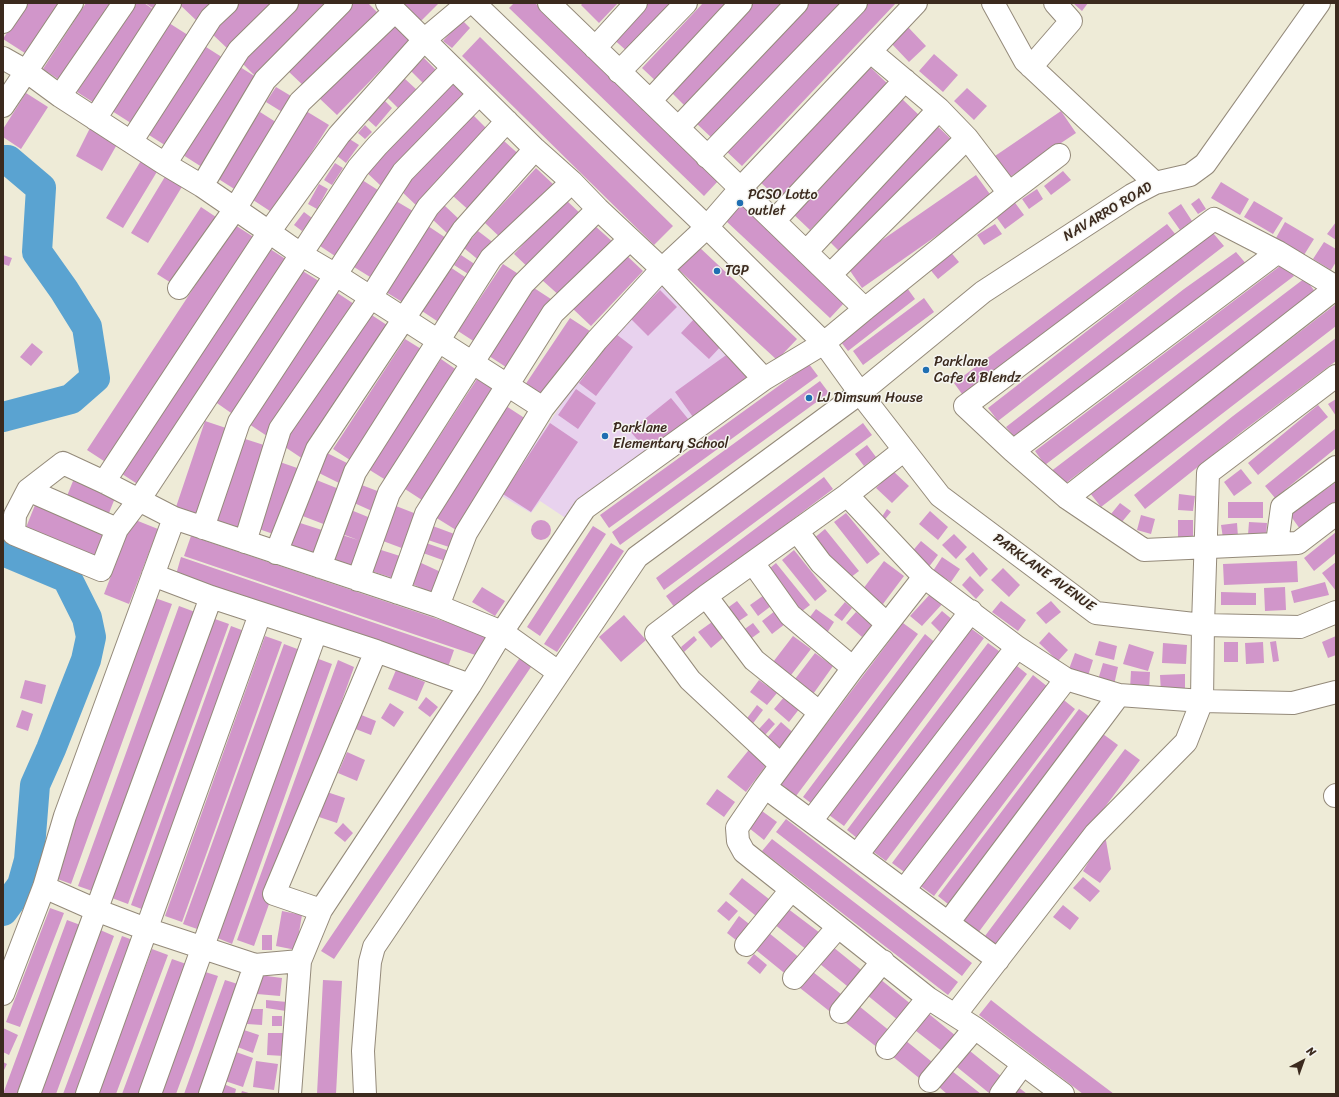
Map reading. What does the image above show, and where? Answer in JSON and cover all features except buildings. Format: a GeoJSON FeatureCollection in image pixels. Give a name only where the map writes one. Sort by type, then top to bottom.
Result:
{"type":"FeatureCollection","features":[{"type":"Feature","properties":{"kind":"street"},"geometry":{"type":"LineString","coordinates":[[3,22],[16,3]]}},
{"type":"Feature","properties":{"kind":"street"},"geometry":{"type":"LineString","coordinates":[[3,106],[72,3]]}},
{"type":"Feature","properties":{"kind":"street"},"geometry":{"type":"LineString","coordinates":[[60,96],[124,3]]}},
{"type":"Feature","properties":{"kind":"street"},"geometry":{"type":"LineString","coordinates":[[94,119],[170,3]]}},
{"type":"Feature","properties":{"kind":"street"},"geometry":{"type":"LineString","coordinates":[[131,142],[211,18],[227,3]]}},
{"type":"Feature","properties":{"kind":"street"},"geometry":{"type":"LineString","coordinates":[[165,164],[239,50],[287,3]]}},
{"type":"Feature","properties":{"kind":"street"},"geometry":{"type":"LineString","coordinates":[[202,186],[265,80],[341,3]]}},
{"type":"Feature","properties":{"kind":"street"},"geometry":{"type":"LineString","coordinates":[[104,482],[269,232],[338,135],[424,40],[468,3]]}},
{"type":"Feature","properties":{"kind":"street","name":"PARKLANE AVENUE"},"geometry":{"type":"LineString","coordinates":[[474,3],[707,227],[824,343],[860,393],[940,496],[1096,612],[1203,625],[1300,627],[1336,612]]}},
{"type":"Feature","properties":{"kind":"street"},"geometry":{"type":"LineString","coordinates":[[595,48],[636,3]]}},
{"type":"Feature","properties":{"kind":"street"},"geometry":{"type":"LineString","coordinates":[[619,72],[686,3]]}},
{"type":"Feature","properties":{"kind":"street"},"geometry":{"type":"LineString","coordinates":[[650,101],[741,3]]}},
{"type":"Feature","properties":{"kind":"street"},"geometry":{"type":"LineString","coordinates":[[678,128],[797,3]]}},
{"type":"Feature","properties":{"kind":"street"},"geometry":{"type":"LineString","coordinates":[[707,156],[856,3]]}},
{"type":"Feature","properties":{"kind":"street"},"geometry":{"type":"LineString","coordinates":[[438,606],[466,533],[543,408],[597,340],[662,269],[707,227],[740,188],[916,3]]}},
{"type":"Feature","properties":{"kind":"street"},"geometry":{"type":"LineString","coordinates":[[993,3],[1025,61],[1155,183]]}},
{"type":"Feature","properties":{"kind":"street"},"geometry":{"type":"LineString","coordinates":[[1031,67],[1071,21],[1056,3]]}},
{"type":"Feature","properties":{"kind":"street","name":"NAVARRO ROAD"},"geometry":{"type":"LineString","coordinates":[[365,1094],[363,1051],[370,962],[374,946],[637,557],[860,393],[983,292],[1132,195],[1155,183],[1190,175],[1205,164],[1319,3]]}},
{"type":"Feature","properties":{"kind":"street"},"geometry":{"type":"LineString","coordinates":[[180,288],[235,209],[300,102],[391,7],[535,149],[572,182],[629,240],[662,269],[764,379]]}},
{"type":"Feature","properties":{"kind":"street"},"geometry":{"type":"LineString","coordinates":[[559,7],[595,48],[619,72],[865,309]]}},
{"type":"Feature","properties":{"kind":"street"},"geometry":{"type":"LineString","coordinates":[[871,52],[939,108],[968,138],[1009,193]]}},
{"type":"Feature","properties":{"kind":"street"},"geometry":{"type":"LineString","coordinates":[[3,58],[26,71],[94,119],[202,186],[302,255],[336,275],[543,408]]}},
{"type":"Feature","properties":{"kind":"street"},"geometry":{"type":"LineString","coordinates":[[453,68],[358,168],[139,500],[117,528],[101,570],[14,534],[14,515],[28,490],[63,463],[104,482],[139,500],[174,518],[438,606],[502,632],[558,672]]}},
{"type":"Feature","properties":{"kind":"street"},"geometry":{"type":"LineString","coordinates":[[774,220],[905,80]]}},
{"type":"Feature","properties":{"kind":"street"},"geometry":{"type":"LineString","coordinates":[[203,528],[238,422],[403,172],[479,94]]}},
{"type":"Feature","properties":{"kind":"street"},"geometry":{"type":"LineString","coordinates":[[806,252],[939,108]]}},
{"type":"Feature","properties":{"kind":"street"},"geometry":{"type":"LineString","coordinates":[[245,542],[280,429],[370,297],[428,207],[507,121]]}},
{"type":"Feature","properties":{"kind":"street"},"geometry":{"type":"LineString","coordinates":[[830,275],[968,138]]}},
{"type":"Feature","properties":{"kind":"street"},"geometry":{"type":"LineString","coordinates":[[276,553],[317,449],[463,230],[535,149]]}},
{"type":"Feature","properties":{"kind":"street"},"geometry":{"type":"LineString","coordinates":[[290,1094],[300,961],[321,910],[470,685],[502,632],[585,508],[764,379],[824,343],[1009,193],[1059,155]]}},
{"type":"Feature","properties":{"kind":"street"},"geometry":{"type":"LineString","coordinates":[[320,567],[356,472],[491,258],[572,182]]}},
{"type":"Feature","properties":{"kind":"street"},"geometry":{"type":"LineString","coordinates":[[358,580],[389,493],[523,284],[598,209]]}},
{"type":"Feature","properties":{"kind":"street"},"geometry":{"type":"LineString","coordinates":[[1067,498],[1336,288],[1278,252],[1214,219],[965,406],[1013,451],[1067,498],[1144,550],[1298,543],[1336,514]]}},
{"type":"Feature","properties":{"kind":"street"},"geometry":{"type":"LineString","coordinates":[[398,593],[426,514],[554,313],[629,240]]}},
{"type":"Feature","properties":{"kind":"street"},"geometry":{"type":"LineString","coordinates":[[1013,451],[1278,252]]}},
{"type":"Feature","properties":{"kind":"street"},"geometry":{"type":"LineString","coordinates":[[955,1015],[1095,834],[1186,742],[1202,701],[1208,473],[1336,376]]}},
{"type":"Feature","properties":{"kind":"street"},"geometry":{"type":"LineString","coordinates":[[781,765],[690,680],[656,634],[706,596],[847,495],[904,450]]}},
{"type":"Feature","properties":{"kind":"street"},"geometry":{"type":"LineString","coordinates":[[1277,543],[1282,507],[1336,467]]}},
{"type":"Feature","properties":{"kind":"street"},"geometry":{"type":"LineString","coordinates":[[28,490],[117,528]]}},
{"type":"Feature","properties":{"kind":"street"},"geometry":{"type":"LineString","coordinates":[[847,495],[924,577],[1017,647],[1066,679],[1119,695],[1202,701],[1293,703],[1336,692]]}},
{"type":"Feature","properties":{"kind":"street"},"geometry":{"type":"LineString","coordinates":[[3,994],[44,887],[65,816],[174,518]]}},
{"type":"Feature","properties":{"kind":"street"},"geometry":{"type":"LineString","coordinates":[[797,531],[821,563],[887,624]]}},
{"type":"Feature","properties":{"kind":"street"},"geometry":{"type":"LineString","coordinates":[[753,563],[790,615],[852,668]]}},
{"type":"Feature","properties":{"kind":"street"},"geometry":{"type":"LineString","coordinates":[[153,575],[211,597],[376,651],[470,685]]}},
{"type":"Feature","properties":{"kind":"street"},"geometry":{"type":"LineString","coordinates":[[924,577],[852,668],[765,787],[737,828],[738,841],[744,852],[928,998],[975,1028],[1063,1094]]}},
{"type":"Feature","properties":{"kind":"street"},"geometry":{"type":"LineString","coordinates":[[706,596],[754,660],[819,712]]}},
{"type":"Feature","properties":{"kind":"street"},"geometry":{"type":"LineString","coordinates":[[29,1094],[211,597]]}},
{"type":"Feature","properties":{"kind":"street"},"geometry":{"type":"LineString","coordinates":[[811,821],[971,611]]}},
{"type":"Feature","properties":{"kind":"street"},"geometry":{"type":"LineString","coordinates":[[87,1094],[260,614]]}},
{"type":"Feature","properties":{"kind":"street"},"geometry":{"type":"LineString","coordinates":[[150,1094],[316,632]]}},
{"type":"Feature","properties":{"kind":"street"},"geometry":{"type":"LineString","coordinates":[[857,855],[1017,647]]}},
{"type":"Feature","properties":{"kind":"street"},"geometry":{"type":"LineString","coordinates":[[321,910],[274,894],[376,651]]}},
{"type":"Feature","properties":{"kind":"street"},"geometry":{"type":"LineString","coordinates":[[904,890],[1066,679]]}},
{"type":"Feature","properties":{"kind":"street"},"geometry":{"type":"LineString","coordinates":[[948,923],[1119,695]]}},
{"type":"Feature","properties":{"kind":"street"},"geometry":{"type":"LineString","coordinates":[[765,787],[998,960]]}},
{"type":"Feature","properties":{"kind":"street"},"geometry":{"type":"LineString","coordinates":[[44,887],[96,910],[146,929],[202,949],[255,965],[300,961]]}},
{"type":"Feature","properties":{"kind":"street"},"geometry":{"type":"LineString","coordinates":[[746,945],[791,890]]}},
{"type":"Feature","properties":{"kind":"street"},"geometry":{"type":"LineString","coordinates":[[794,978],[838,927]]}},
{"type":"Feature","properties":{"kind":"street"},"geometry":{"type":"LineString","coordinates":[[841,1012],[883,961]]}},
{"type":"Feature","properties":{"kind":"street"},"geometry":{"type":"LineString","coordinates":[[210,1094],[255,965]]}},
{"type":"Feature","properties":{"kind":"street"},"geometry":{"type":"LineString","coordinates":[[887,1048],[928,998]]}},
{"type":"Feature","properties":{"kind":"street"},"geometry":{"type":"LineString","coordinates":[[930,1081],[975,1028]]}},
{"type":"Feature","properties":{"kind":"street"},"geometry":{"type":"LineString","coordinates":[[1001,1094],[1023,1064]]}},
{"type":"Feature","properties":{"kind":"shaded area","name":"Parklane Elementary School"},"geometry":{"type":"Polygon","coordinates":[[[662,277],[753,376],[567,519],[540,501],[531,513],[500,495],[601,346],[662,277]]]}},
{"type":"Feature","properties":{"kind":"waterway"},"geometry":{"type":"LineString","coordinates":[[3,160],[8,160],[41,188],[37,252],[64,290],[87,327],[95,378],[71,399],[3,417]]}},
{"type":"Feature","properties":{"kind":"waterway"},"geometry":{"type":"LineString","coordinates":[[3,551],[67,578],[87,618],[91,637],[86,660],[51,749],[35,785],[29,860],[22,885],[3,911]]}},
{"type":"Feature","properties":{"kind":"place","name":"PCSO Lotto outlet"},"geometry":{"type":"Point","coordinates":[740,203]}},
{"type":"Feature","properties":{"kind":"place","name":"TGP"},"geometry":{"type":"Point","coordinates":[717,271]}},
{"type":"Feature","properties":{"kind":"place","name":"Parklane Cafe & Blendz"},"geometry":{"type":"Point","coordinates":[926,370]}},
{"type":"Feature","properties":{"kind":"place","name":"LJ Dimsum House"},"geometry":{"type":"Point","coordinates":[809,398]}},
{"type":"Feature","properties":{"kind":"place","name":"Parklane Elementary School"},"geometry":{"type":"Point","coordinates":[605,436]}}]}
